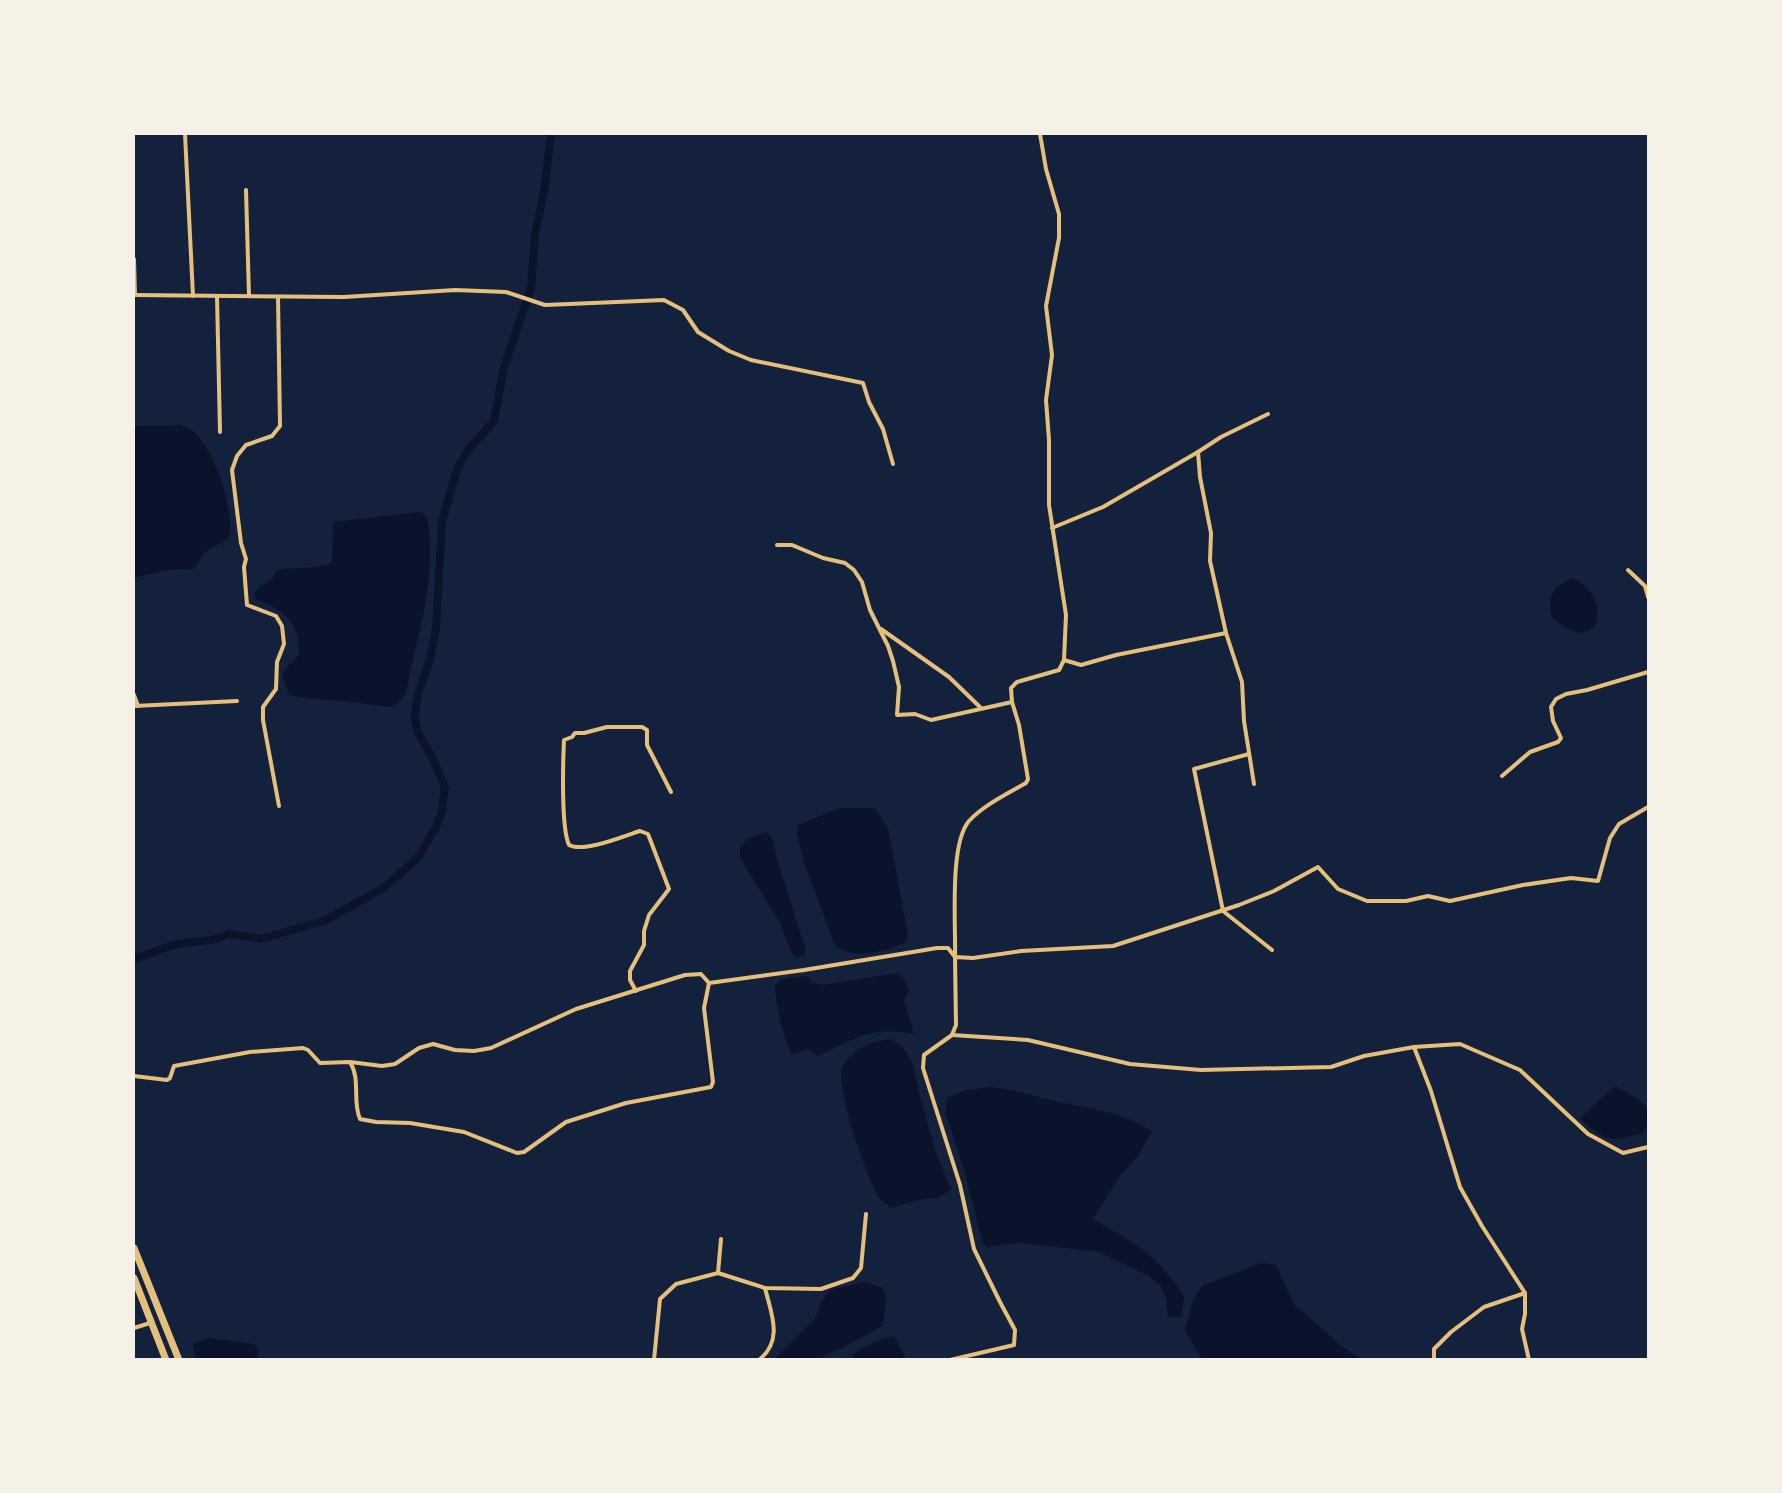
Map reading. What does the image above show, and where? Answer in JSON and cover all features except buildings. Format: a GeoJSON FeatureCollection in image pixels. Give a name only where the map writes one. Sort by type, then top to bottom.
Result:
{"type":"FeatureCollection","features":[{"type":"Feature","properties":{"kind":"highway"},"geometry":{"type":"LineString","coordinates":[[134,1248],[179,1359]]}},
{"type":"Feature","properties":{"kind":"highway"},"geometry":{"type":"LineString","coordinates":[[146,1276],[134,1279],[166,1359]]}},
{"type":"Feature","properties":{"kind":"street"},"geometry":{"type":"LineString","coordinates":[[185,134],[193,296]]}},
{"type":"Feature","properties":{"kind":"street"},"geometry":{"type":"LineString","coordinates":[[950,1359],[1014,1344],[1016,1330],[999,1302],[974,1249],[960,1185],[923,1068],[924,1055],[952,1035],[956,1025],[956,859],[963,830],[969,821],[988,806],[1026,783],[1028,779],[1011,688],[1013,685],[1059,670],[1064,660],[1066,615],[1049,505],[1049,440],[1046,400],[1052,355],[1046,306],[1059,238],[1059,214],[1046,169],[1040,134]]}},
{"type":"Feature","properties":{"kind":"street"},"geometry":{"type":"LineString","coordinates":[[246,190],[249,296]]}},
{"type":"Feature","properties":{"kind":"street"},"geometry":{"type":"LineString","coordinates":[[134,260],[134,296],[344,297],[455,290],[506,292],[545,305],[664,300],[683,310],[698,332],[729,351],[751,360],[863,383],[869,402],[883,429],[893,464]]}},
{"type":"Feature","properties":{"kind":"street"},"geometry":{"type":"LineString","coordinates":[[217,296],[220,432]]}},
{"type":"Feature","properties":{"kind":"street"},"geometry":{"type":"LineString","coordinates":[[278,297],[280,426],[272,436],[246,445],[237,456],[232,470],[241,543],[246,559],[244,567],[247,605],[276,616],[282,627],[284,644],[276,662],[276,689],[262,707],[279,806]]}},
{"type":"Feature","properties":{"kind":"street"},"geometry":{"type":"LineString","coordinates":[[1052,528],[1103,507],[1221,437],[1268,414]]}},
{"type":"Feature","properties":{"kind":"street"},"geometry":{"type":"LineString","coordinates":[[1198,452],[1200,477],[1211,532],[1210,561],[1226,633],[1242,682],[1254,784]]}},
{"type":"Feature","properties":{"kind":"street"},"geometry":{"type":"LineString","coordinates":[[777,545],[792,545],[823,558],[845,563],[854,570],[888,646],[895,669],[899,687],[897,715],[915,714],[931,720],[1012,702]]}},
{"type":"Feature","properties":{"kind":"street"},"geometry":{"type":"LineString","coordinates":[[1628,570],[1645,586],[1648,597]]}},
{"type":"Feature","properties":{"kind":"street"},"geometry":{"type":"LineString","coordinates":[[879,628],[949,677],[981,708]]}},
{"type":"Feature","properties":{"kind":"street"},"geometry":{"type":"LineString","coordinates":[[1064,660],[1081,665],[1116,655],[1226,633]]}},
{"type":"Feature","properties":{"kind":"street"},"geometry":{"type":"LineString","coordinates":[[1502,776],[1530,752],[1558,742],[1561,738],[1553,721],[1551,707],[1556,699],[1566,694],[1648,672]]}},
{"type":"Feature","properties":{"kind":"street"},"geometry":{"type":"LineString","coordinates":[[134,695],[136,706],[237,701]]}},
{"type":"Feature","properties":{"kind":"street"},"geometry":{"type":"LineString","coordinates":[[636,991],[630,980],[630,971],[644,945],[644,932],[649,915],[669,889],[648,834],[644,831],[590,846],[578,848],[569,845],[565,820],[564,740],[575,733],[607,727],[646,729],[646,745],[671,792]]}},
{"type":"Feature","properties":{"kind":"street"},"geometry":{"type":"LineString","coordinates":[[1249,754],[1194,768],[1223,910],[1272,950]]}},
{"type":"Feature","properties":{"kind":"street"},"geometry":{"type":"LineString","coordinates":[[709,983],[793,972],[937,948],[948,948],[955,957],[973,958],[1021,951],[1113,946],[1274,891],[1318,867],[1338,889],[1368,901],[1406,901],[1428,896],[1450,901],[1523,885],[1571,878],[1598,881],[1610,838],[1619,824],[1648,807]]}},
{"type":"Feature","properties":{"kind":"street"},"geometry":{"type":"LineString","coordinates":[[134,1076],[167,1080],[174,1066],[250,1052],[303,1048],[308,1050],[320,1063],[350,1062],[382,1066],[395,1064],[419,1048],[433,1044],[455,1050],[474,1051],[491,1048],[576,1009],[685,975],[700,974],[709,983]]}},
{"type":"Feature","properties":{"kind":"street"},"geometry":{"type":"LineString","coordinates":[[350,1062],[355,1071],[357,1110],[360,1119],[410,1123],[464,1132],[517,1154],[524,1152],[548,1132],[566,1122],[626,1103],[711,1087],[713,1082],[704,1008],[709,983]]}},
{"type":"Feature","properties":{"kind":"street"},"geometry":{"type":"LineString","coordinates":[[952,1035],[1028,1040],[1130,1064],[1201,1070],[1331,1067],[1364,1056],[1413,1047],[1460,1044],[1520,1070],[1588,1134],[1623,1153],[1648,1147]]}},
{"type":"Feature","properties":{"kind":"street"},"geometry":{"type":"LineString","coordinates":[[1413,1047],[1431,1091],[1460,1187],[1482,1226],[1526,1293],[1522,1329],[1529,1359]]}},
{"type":"Feature","properties":{"kind":"street"},"geometry":{"type":"LineString","coordinates":[[654,1359],[660,1299],[676,1284],[718,1273],[765,1287],[821,1289],[853,1278],[861,1268],[866,1214]]}},
{"type":"Feature","properties":{"kind":"street"},"geometry":{"type":"LineString","coordinates":[[718,1273],[721,1239]]}},
{"type":"Feature","properties":{"kind":"street"},"geometry":{"type":"LineString","coordinates":[[759,1359],[768,1353],[775,1332],[765,1287]]}},
{"type":"Feature","properties":{"kind":"street"},"geometry":{"type":"LineString","coordinates":[[1434,1359],[1434,1349],[1451,1332],[1484,1307],[1526,1293]]}},
{"type":"Feature","properties":{"kind":"street"},"geometry":{"type":"LineString","coordinates":[[134,1328],[151,1323]]}},
{"type":"Feature","properties":{"kind":"water"},"geometry":{"type":"Polygon","coordinates":[[[181,425],[192,431],[203,442],[212,457],[229,511],[229,539],[206,551],[194,569],[167,570],[134,578],[134,426],[181,425]]]}},
{"type":"Feature","properties":{"kind":"water"},"geometry":{"type":"Polygon","coordinates":[[[420,512],[427,517],[429,575],[424,613],[404,696],[391,707],[289,695],[282,675],[299,655],[296,633],[293,625],[281,612],[254,598],[256,591],[272,579],[277,570],[322,566],[332,561],[333,522],[420,512]]]}},
{"type":"Feature","properties":{"kind":"water"},"geometry":{"type":"Polygon","coordinates":[[[1573,578],[1585,586],[1593,596],[1597,607],[1597,618],[1594,626],[1588,632],[1578,633],[1566,628],[1551,616],[1550,602],[1553,592],[1573,578]]]}},
{"type":"Feature","properties":{"kind":"water"},"geometry":{"type":"Polygon","coordinates":[[[839,808],[875,808],[888,828],[908,935],[906,942],[889,949],[861,954],[835,946],[804,863],[797,835],[798,825],[839,808]]]}},
{"type":"Feature","properties":{"kind":"water"},"geometry":{"type":"Polygon","coordinates":[[[767,832],[772,838],[805,947],[805,955],[795,958],[780,923],[740,858],[740,847],[748,839],[767,832]]]}},
{"type":"Feature","properties":{"kind":"water"},"geometry":{"type":"Polygon","coordinates":[[[898,973],[904,979],[909,991],[904,1000],[914,1034],[887,1031],[875,1033],[853,1039],[818,1056],[808,1049],[792,1055],[782,1029],[777,1003],[775,985],[782,979],[807,976],[812,982],[822,985],[898,973]]]}},
{"type":"Feature","properties":{"kind":"water"},"geometry":{"type":"Polygon","coordinates":[[[890,1039],[902,1046],[912,1061],[936,1153],[951,1189],[938,1198],[923,1199],[891,1208],[880,1199],[868,1173],[847,1111],[841,1076],[843,1066],[857,1050],[869,1044],[890,1039]]]}},
{"type":"Feature","properties":{"kind":"water"},"geometry":{"type":"Polygon","coordinates":[[[1615,1086],[1638,1099],[1647,1109],[1648,1123],[1643,1133],[1623,1138],[1608,1138],[1595,1132],[1580,1118],[1615,1086]]]}},
{"type":"Feature","properties":{"kind":"water"},"geometry":{"type":"Polygon","coordinates":[[[991,1087],[1102,1111],[1128,1119],[1152,1131],[1139,1155],[1120,1176],[1093,1219],[1133,1243],[1165,1270],[1184,1297],[1182,1317],[1168,1317],[1166,1297],[1161,1287],[1149,1276],[1099,1252],[1022,1243],[987,1248],[982,1241],[965,1173],[946,1115],[946,1098],[966,1090],[991,1087]]]}},
{"type":"Feature","properties":{"kind":"water"},"geometry":{"type":"Polygon","coordinates":[[[1261,1263],[1276,1265],[1294,1304],[1340,1345],[1362,1359],[1202,1359],[1185,1331],[1193,1299],[1202,1286],[1261,1263]]]}},
{"type":"Feature","properties":{"kind":"water"},"geometry":{"type":"Polygon","coordinates":[[[865,1282],[883,1288],[886,1302],[884,1325],[841,1349],[816,1359],[775,1359],[815,1319],[822,1300],[832,1289],[865,1282]]]}},
{"type":"Feature","properties":{"kind":"water"},"geometry":{"type":"Polygon","coordinates":[[[894,1336],[906,1359],[854,1359],[852,1356],[866,1346],[894,1336]]]}},
{"type":"Feature","properties":{"kind":"water"},"geometry":{"type":"Polygon","coordinates":[[[208,1338],[254,1344],[258,1348],[258,1359],[195,1359],[193,1344],[208,1338]]]}},
{"type":"Feature","properties":{"kind":"waterway"},"geometry":{"type":"LineString","coordinates":[[134,959],[176,944],[211,940],[229,934],[261,939],[326,920],[382,889],[392,881],[419,856],[437,825],[441,815],[445,787],[417,731],[415,717],[417,697],[430,659],[436,629],[442,521],[458,467],[468,450],[494,421],[504,367],[531,288],[535,234],[544,192],[551,134]]}}]}
